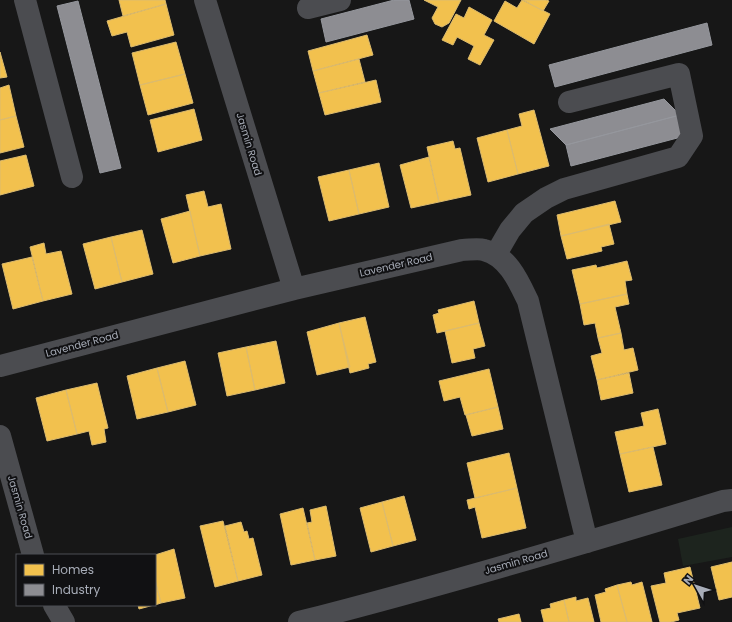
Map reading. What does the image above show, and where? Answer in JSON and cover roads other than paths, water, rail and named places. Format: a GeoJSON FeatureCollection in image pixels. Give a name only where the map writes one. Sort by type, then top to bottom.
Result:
{"type":"FeatureCollection","features":[{"type":"Feature","properties":{"kind":"street"},"geometry":{"type":"LineString","coordinates":[[25,0],[72,177]]}},
{"type":"Feature","properties":{"kind":"street","name":"Jasmin Road"},"geometry":{"type":"LineString","coordinates":[[205,0],[294,289]]}},
{"type":"Feature","properties":{"kind":"street"},"geometry":{"type":"LineString","coordinates":[[308,8],[340,0]]}},
{"type":"Feature","properties":{"kind":"street"},"geometry":{"type":"LineString","coordinates":[[569,102],[679,74],[692,136],[678,157],[564,189],[546,198],[524,213],[510,230],[496,254],[516,276],[528,301],[587,542]]}},
{"type":"Feature","properties":{"kind":"street","name":"Lavender Road"},"geometry":{"type":"LineString","coordinates":[[0,366],[294,289],[462,250],[483,249],[496,254]]}},
{"type":"Feature","properties":{"kind":"street","name":"Jasmin Road"},"geometry":{"type":"LineString","coordinates":[[0,436],[33,554]]}},
{"type":"Feature","properties":{"kind":"street","name":"Jasmin Road"},"geometry":{"type":"LineString","coordinates":[[299,622],[349,616],[587,542],[723,501],[732,500]]}},
{"type":"Feature","properties":{"kind":"street"},"geometry":{"type":"LineString","coordinates":[[55,606],[64,622]]}}]}
